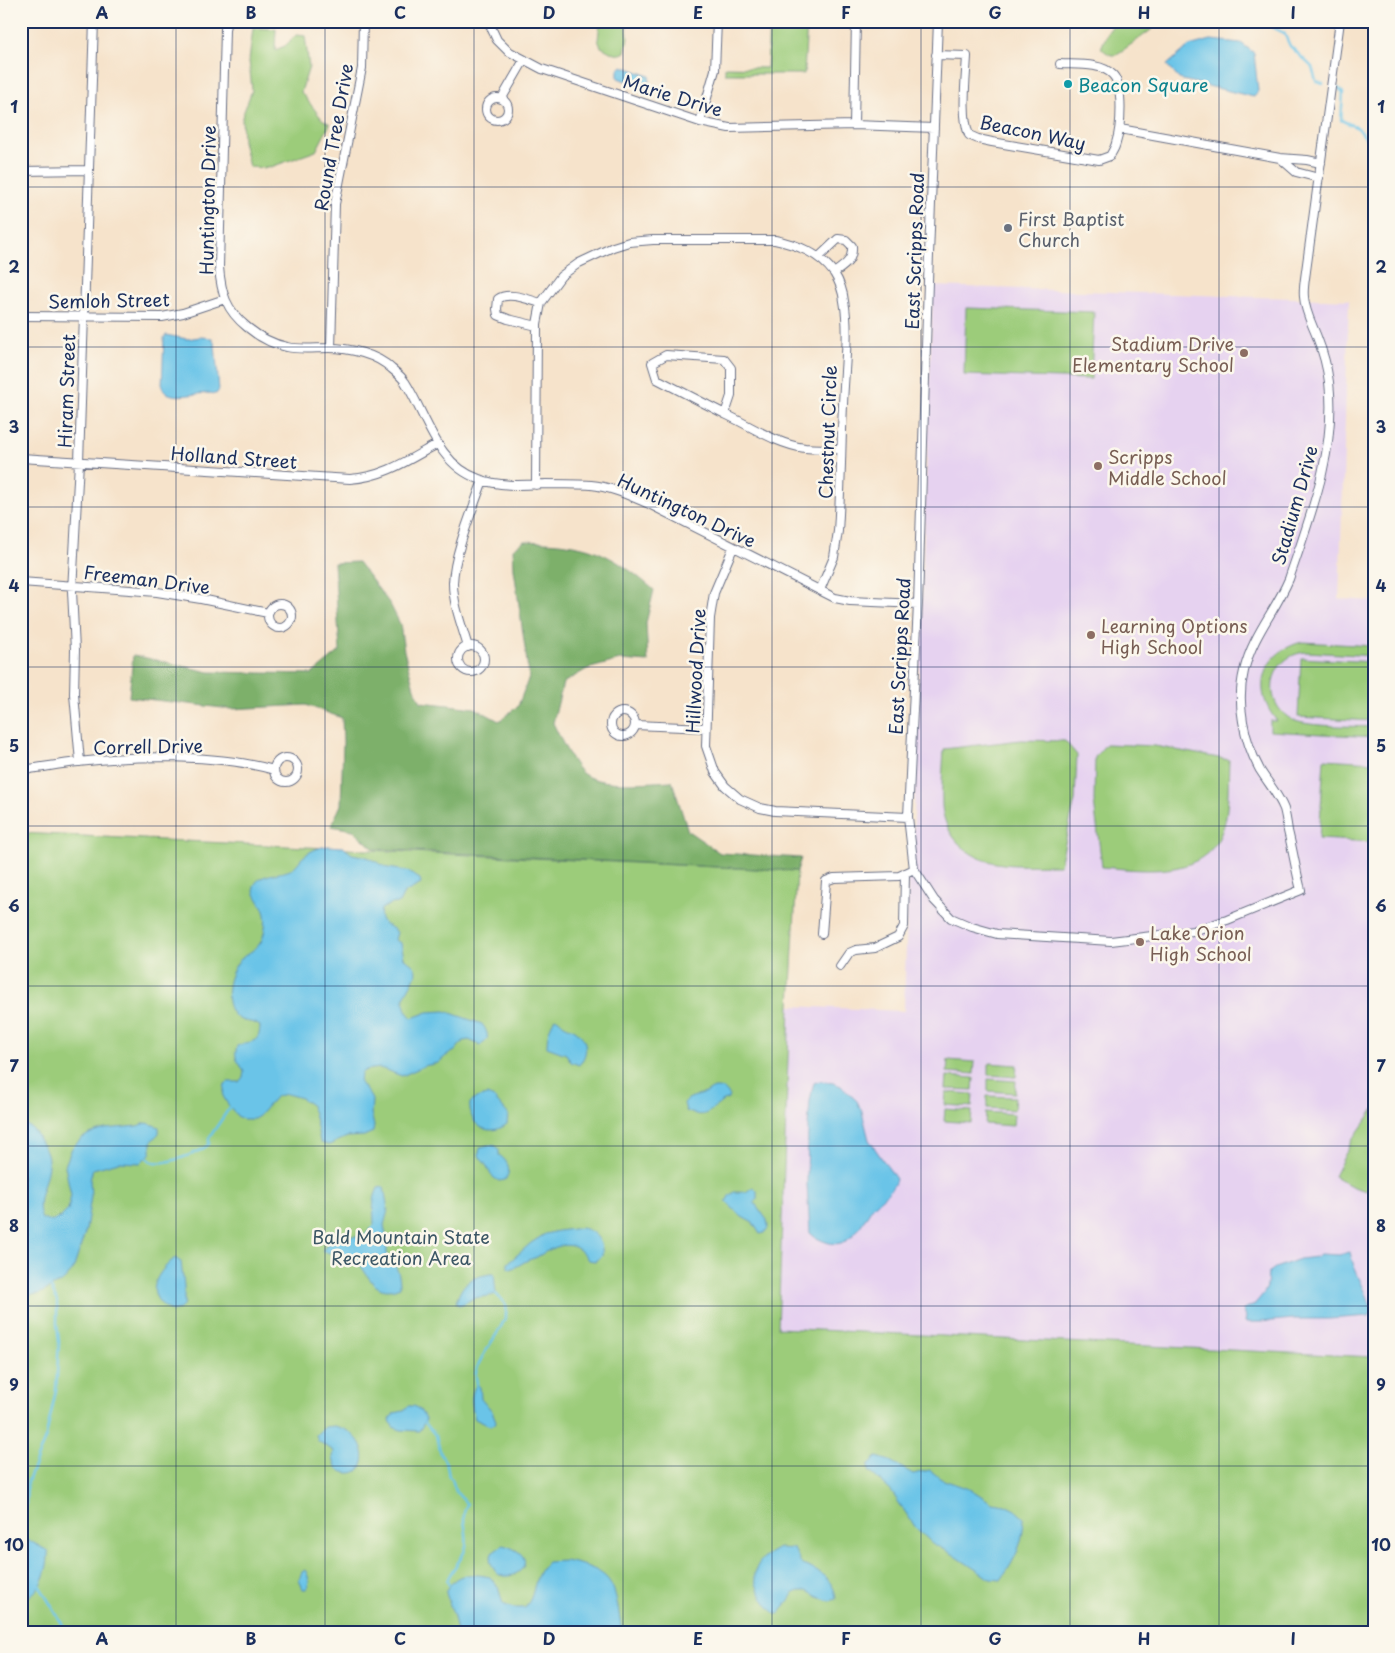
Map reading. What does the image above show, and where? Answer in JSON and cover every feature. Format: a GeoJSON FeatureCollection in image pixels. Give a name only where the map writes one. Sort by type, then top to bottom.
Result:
{"type":"FeatureCollection","features":[{"type":"Feature","properties":{"kind":"street","name":"Hiram Street"},"geometry":{"type":"LineString","coordinates":[[80,762],[74,694],[75,650],[72,585],[79,462],[94,21]]}},
{"type":"Feature","properties":{"kind":"street","name":"Huntington Drive"},"geometry":{"type":"LineString","coordinates":[[226,21],[219,268],[221,289],[225,299],[233,314],[241,322],[255,333],[287,347],[331,348],[354,351],[373,357],[389,366],[404,380],[437,444],[455,465],[483,480],[495,484],[591,485],[622,493],[649,504],[835,598],[850,601],[918,604]]}},
{"type":"Feature","properties":{"kind":"street","name":"Round Tree Drive"},"geometry":{"type":"LineString","coordinates":[[331,348],[335,204],[362,68],[363,21]]}},
{"type":"Feature","properties":{"kind":"street","name":"Marie Drive"},"geometry":{"type":"LineString","coordinates":[[488,21],[497,40],[508,51],[542,69],[700,122],[729,128],[854,125],[934,128]]}},
{"type":"Feature","properties":{"kind":"street"},"geometry":{"type":"LineString","coordinates":[[700,122],[715,70],[717,21]]}},
{"type":"Feature","properties":{"kind":"street"},"geometry":{"type":"LineString","coordinates":[[854,125],[856,21]]}},
{"type":"Feature","properties":{"kind":"street","name":"East Scripps Road"},"geometry":{"type":"LineString","coordinates":[[938,21],[918,604],[908,818],[914,869],[934,900],[951,918],[972,927],[997,934],[1111,941],[1193,931],[1301,890]]}},
{"type":"Feature","properties":{"kind":"street","name":"Stadium Drive"},"geometry":{"type":"LineString","coordinates":[[1301,890],[1284,809],[1255,758],[1244,728],[1241,690],[1244,671],[1254,641],[1282,596],[1289,579],[1322,474],[1328,436],[1329,383],[1326,362],[1308,315],[1304,297],[1340,21]]}},
{"type":"Feature","properties":{"kind":"street","name":"Beacon Way"},"geometry":{"type":"LineString","coordinates":[[936,55],[967,56],[966,126],[969,135],[978,139],[1099,160],[1110,156],[1116,146],[1120,129],[1120,96],[1113,74],[1101,68],[1060,64]]}},
{"type":"Feature","properties":{"kind":"street"},"geometry":{"type":"LineString","coordinates":[[502,98],[524,60]]}},
{"type":"Feature","properties":{"kind":"street"},"geometry":{"type":"LineString","coordinates":[[1120,129],[1280,158],[1322,162]]}},
{"type":"Feature","properties":{"kind":"street"},"geometry":{"type":"LineString","coordinates":[[1280,158],[1296,172],[1319,178]]}},
{"type":"Feature","properties":{"kind":"street"},"geometry":{"type":"LineString","coordinates":[[21,171],[89,170]]}},
{"type":"Feature","properties":{"kind":"street"},"geometry":{"type":"LineString","coordinates":[[819,257],[838,239],[846,240],[852,246],[852,254],[848,262],[834,274]]}},
{"type":"Feature","properties":{"kind":"street","name":"Chestnut Circle"},"geometry":{"type":"LineString","coordinates":[[536,484],[537,326],[541,303],[561,276],[579,263],[613,247],[629,242],[653,240],[775,240],[791,244],[819,257],[834,274],[842,292],[846,320],[837,541],[830,567],[820,590]]}},
{"type":"Feature","properties":{"kind":"street"},"geometry":{"type":"LineString","coordinates":[[537,326],[498,315],[498,299],[508,295],[541,303]]}},
{"type":"Feature","properties":{"kind":"street","name":"Semloh Street"},"geometry":{"type":"LineString","coordinates":[[21,316],[162,317],[183,313],[225,299]]}},
{"type":"Feature","properties":{"kind":"street"},"geometry":{"type":"LineString","coordinates":[[725,414],[731,396],[731,368],[724,359],[666,355],[652,363],[657,378],[725,414],[767,436],[805,448],[841,449]]}},
{"type":"Feature","properties":{"kind":"street","name":"Holland Street"},"geometry":{"type":"LineString","coordinates":[[21,458],[350,479],[364,478],[388,471],[437,444]]}},
{"type":"Feature","properties":{"kind":"street"},"geometry":{"type":"LineString","coordinates":[[468,647],[455,597],[454,572],[457,556],[483,480]]}},
{"type":"Feature","properties":{"kind":"street","name":"Hillwood Drive"},"geometry":{"type":"LineString","coordinates":[[733,548],[714,593],[711,610],[706,746],[715,772],[725,786],[740,799],[760,808],[775,811],[908,818]]}},
{"type":"Feature","properties":{"kind":"street","name":"Freeman Drive"},"geometry":{"type":"LineString","coordinates":[[21,582],[157,592],[201,599],[268,614]]}},
{"type":"Feature","properties":{"kind":"street"},"geometry":{"type":"LineString","coordinates":[[635,725],[706,728]]}},
{"type":"Feature","properties":{"kind":"street","name":"Correll Drive"},"geometry":{"type":"LineString","coordinates":[[21,770],[80,762],[166,758],[257,765],[274,770]]}},
{"type":"Feature","properties":{"kind":"street"},"geometry":{"type":"LineString","coordinates":[[822,934],[826,881],[834,878],[899,876],[914,869]]}},
{"type":"Feature","properties":{"kind":"street"},"geometry":{"type":"LineString","coordinates":[[840,966],[850,953],[856,950],[875,948],[898,937],[904,926],[905,873]]}},
{"type":"Feature","properties":{"kind":"shaded area","name":"Lake Orion High School"},"geometry":{"type":"Polygon","coordinates":[[[933,286],[1349,300],[1339,599],[1374,601],[1374,1357],[778,1329],[790,1006],[904,1011],[908,878],[913,845],[933,286]]]}},
{"type":"Feature","properties":{"kind":"green space"},"geometry":{"type":"Polygon","coordinates":[[[600,21],[626,21],[628,37],[625,52],[616,54],[601,47],[598,40],[600,21]]]}},
{"type":"Feature","properties":{"kind":"green space"},"geometry":{"type":"Polygon","coordinates":[[[769,21],[807,21],[804,74],[725,74],[725,67],[767,68],[769,21]]]}},
{"type":"Feature","properties":{"kind":"green space"},"geometry":{"type":"Polygon","coordinates":[[[1116,21],[1156,21],[1150,31],[1122,51],[1113,55],[1101,48],[1108,32],[1116,21]]]}},
{"type":"Feature","properties":{"kind":"green space"},"geometry":{"type":"Polygon","coordinates":[[[253,28],[276,29],[275,50],[285,46],[296,35],[305,36],[309,67],[301,92],[322,119],[330,124],[316,151],[268,168],[249,167],[243,141],[242,117],[252,90],[249,61],[253,28]]]}},
{"type":"Feature","properties":{"kind":"green space"},"geometry":{"type":"Polygon","coordinates":[[[966,308],[1094,312],[1091,379],[964,375],[966,308]]]}},
{"type":"Feature","properties":{"kind":"green space"},"geometry":{"type":"Polygon","coordinates":[[[524,541],[551,542],[589,549],[628,569],[654,590],[646,623],[648,662],[620,660],[587,669],[563,683],[553,723],[576,766],[585,775],[603,781],[640,783],[672,781],[688,831],[720,853],[801,858],[797,871],[374,849],[353,830],[331,826],[341,805],[342,718],[306,705],[231,709],[129,697],[133,655],[209,672],[312,674],[340,651],[334,563],[358,562],[390,604],[400,624],[404,651],[414,688],[421,702],[475,708],[499,721],[518,706],[529,677],[513,549],[524,541]]]}},
{"type":"Feature","properties":{"kind":"green space"},"geometry":{"type":"Polygon","coordinates":[[[1302,642],[1374,646],[1374,656],[1308,652],[1295,655],[1285,661],[1278,669],[1273,691],[1276,702],[1282,712],[1293,720],[1309,724],[1374,727],[1374,737],[1270,731],[1270,721],[1277,721],[1264,697],[1265,673],[1270,663],[1278,654],[1302,642]]]}},
{"type":"Feature","properties":{"kind":"green space"},"geometry":{"type":"Polygon","coordinates":[[[1301,658],[1374,662],[1374,721],[1298,717],[1301,658]]]}},
{"type":"Feature","properties":{"kind":"green space"},"geometry":{"type":"Polygon","coordinates":[[[1021,740],[1065,741],[1077,755],[1075,800],[1060,865],[1004,864],[979,858],[956,841],[944,816],[942,792],[944,749],[1021,740]]]}},
{"type":"Feature","properties":{"kind":"green space"},"geometry":{"type":"Polygon","coordinates":[[[1106,744],[1155,746],[1229,760],[1228,799],[1225,821],[1218,840],[1207,854],[1192,863],[1176,868],[1139,870],[1102,867],[1094,801],[1095,757],[1106,744]]]}},
{"type":"Feature","properties":{"kind":"green space"},"geometry":{"type":"Polygon","coordinates":[[[1324,759],[1374,762],[1374,842],[1319,839],[1324,759]]]}},
{"type":"Feature","properties":{"kind":"green space","name":"Bald Mountain State Recreation Area"},"geometry":{"type":"Polygon","coordinates":[[[21,833],[797,871],[778,1328],[1374,1357],[1374,1632],[21,1632],[21,833]]]}},
{"type":"Feature","properties":{"kind":"green space"},"geometry":{"type":"Polygon","coordinates":[[[948,1060],[975,1062],[974,1074],[947,1072],[948,1060]]]}},
{"type":"Feature","properties":{"kind":"green space"},"geometry":{"type":"Polygon","coordinates":[[[989,1063],[1017,1065],[1016,1077],[989,1075],[989,1063]]]}},
{"type":"Feature","properties":{"kind":"green space"},"geometry":{"type":"Polygon","coordinates":[[[947,1076],[974,1078],[973,1090],[946,1089],[947,1076]]]}},
{"type":"Feature","properties":{"kind":"green space"},"geometry":{"type":"Polygon","coordinates":[[[988,1079],[1016,1081],[1015,1093],[988,1091],[988,1079]]]}},
{"type":"Feature","properties":{"kind":"green space"},"geometry":{"type":"Polygon","coordinates":[[[946,1092],[973,1094],[972,1107],[945,1105],[946,1092]]]}},
{"type":"Feature","properties":{"kind":"green space"},"geometry":{"type":"Polygon","coordinates":[[[987,1096],[1015,1097],[1014,1110],[987,1108],[987,1096]]]}},
{"type":"Feature","properties":{"kind":"green space"},"geometry":{"type":"Polygon","coordinates":[[[945,1109],[972,1111],[971,1123],[944,1121],[945,1109]]]}},
{"type":"Feature","properties":{"kind":"green space"},"geometry":{"type":"Polygon","coordinates":[[[1374,1109],[1374,1193],[1353,1187],[1334,1176],[1353,1139],[1374,1109]]]}},
{"type":"Feature","properties":{"kind":"green space"},"geometry":{"type":"Polygon","coordinates":[[[986,1112],[1014,1114],[1013,1126],[985,1124],[986,1112]]]}},
{"type":"Feature","properties":{"kind":"water"},"geometry":{"type":"Polygon","coordinates":[[[1211,40],[1241,43],[1254,53],[1258,91],[1254,97],[1179,79],[1167,65],[1189,46],[1211,40]]]}},
{"type":"Feature","properties":{"kind":"water"},"geometry":{"type":"Polygon","coordinates":[[[622,66],[650,76],[649,84],[641,87],[618,78],[618,70],[622,66]]]}},
{"type":"Feature","properties":{"kind":"water"},"geometry":{"type":"Polygon","coordinates":[[[166,335],[187,339],[212,338],[215,345],[219,390],[216,394],[178,396],[166,392],[162,387],[164,338],[166,335]]]}},
{"type":"Feature","properties":{"kind":"water"},"geometry":{"type":"Polygon","coordinates":[[[328,846],[343,847],[352,854],[367,857],[388,868],[407,871],[420,879],[421,884],[404,893],[399,903],[391,904],[381,909],[380,914],[384,924],[397,932],[395,940],[401,943],[404,958],[414,966],[416,972],[405,995],[406,1010],[412,1018],[428,1012],[445,1011],[482,1024],[487,1036],[486,1041],[480,1045],[469,1040],[463,1041],[455,1051],[438,1063],[424,1066],[402,1076],[380,1068],[366,1070],[361,1073],[360,1083],[372,1100],[373,1132],[364,1136],[347,1137],[329,1145],[321,1143],[310,1104],[301,1098],[287,1094],[276,1096],[259,1116],[254,1119],[243,1119],[238,1117],[223,1096],[225,1084],[228,1082],[239,1082],[243,1077],[244,1072],[236,1058],[237,1046],[256,1040],[260,1026],[236,1017],[231,1011],[227,997],[229,981],[235,967],[242,958],[259,945],[263,937],[265,914],[254,893],[256,882],[269,875],[290,870],[310,852],[328,846]]]}},
{"type":"Feature","properties":{"kind":"water"},"geometry":{"type":"Polygon","coordinates":[[[555,1018],[575,1030],[583,1038],[586,1051],[579,1065],[571,1062],[566,1054],[547,1047],[547,1039],[555,1018]]]}},
{"type":"Feature","properties":{"kind":"water"},"geometry":{"type":"Polygon","coordinates":[[[820,1081],[841,1086],[857,1101],[862,1112],[869,1140],[896,1179],[886,1195],[872,1208],[854,1234],[842,1243],[834,1244],[815,1237],[810,1233],[807,1184],[808,1127],[813,1086],[814,1083],[820,1081]]]}},
{"type":"Feature","properties":{"kind":"water"},"geometry":{"type":"Polygon","coordinates":[[[715,1088],[726,1091],[729,1095],[728,1099],[705,1114],[700,1115],[686,1111],[684,1103],[686,1101],[715,1088]]]}},
{"type":"Feature","properties":{"kind":"water"},"geometry":{"type":"Polygon","coordinates":[[[487,1095],[494,1098],[508,1114],[507,1124],[493,1130],[487,1130],[476,1123],[470,1111],[470,1103],[476,1098],[487,1095]]]}},
{"type":"Feature","properties":{"kind":"water"},"geometry":{"type":"Polygon","coordinates":[[[21,1123],[35,1131],[46,1152],[47,1170],[39,1203],[42,1219],[51,1221],[61,1217],[68,1210],[71,1195],[65,1166],[72,1148],[81,1139],[89,1134],[105,1129],[137,1126],[147,1123],[159,1127],[159,1133],[151,1142],[151,1153],[140,1163],[119,1162],[93,1169],[90,1180],[91,1196],[86,1230],[73,1270],[64,1280],[39,1294],[21,1296],[21,1123]]]}},
{"type":"Feature","properties":{"kind":"water"},"geometry":{"type":"Polygon","coordinates":[[[488,1145],[496,1146],[499,1150],[499,1155],[507,1163],[509,1169],[505,1180],[499,1181],[493,1177],[480,1157],[481,1147],[488,1145]]]}},
{"type":"Feature","properties":{"kind":"water"},"geometry":{"type":"Polygon","coordinates":[[[384,1187],[388,1210],[384,1225],[387,1256],[399,1274],[400,1282],[400,1287],[391,1290],[384,1290],[374,1284],[357,1260],[322,1251],[328,1244],[343,1237],[363,1236],[374,1225],[374,1198],[378,1188],[384,1187]]]}},
{"type":"Feature","properties":{"kind":"water"},"geometry":{"type":"Polygon","coordinates":[[[753,1187],[757,1191],[757,1199],[754,1202],[767,1220],[768,1228],[764,1233],[760,1234],[753,1223],[742,1217],[726,1202],[734,1192],[746,1192],[753,1187]]]}},
{"type":"Feature","properties":{"kind":"water"},"geometry":{"type":"Polygon","coordinates":[[[581,1228],[594,1234],[602,1246],[602,1256],[595,1261],[588,1260],[577,1248],[564,1245],[551,1249],[511,1269],[508,1268],[508,1263],[531,1243],[545,1234],[581,1228]]]}},
{"type":"Feature","properties":{"kind":"water"},"geometry":{"type":"Polygon","coordinates":[[[1350,1252],[1354,1267],[1370,1303],[1372,1311],[1369,1316],[1245,1322],[1246,1317],[1243,1310],[1253,1306],[1264,1293],[1267,1287],[1268,1273],[1275,1268],[1300,1259],[1316,1257],[1320,1254],[1339,1255],[1350,1252]]]}},
{"type":"Feature","properties":{"kind":"water"},"geometry":{"type":"Polygon","coordinates":[[[175,1258],[181,1262],[184,1305],[180,1309],[171,1311],[162,1305],[157,1298],[155,1285],[162,1271],[175,1258]]]}},
{"type":"Feature","properties":{"kind":"water"},"geometry":{"type":"Polygon","coordinates":[[[494,1274],[496,1294],[475,1298],[458,1305],[456,1302],[464,1285],[472,1279],[494,1274]]]}},
{"type":"Feature","properties":{"kind":"water"},"geometry":{"type":"Polygon","coordinates":[[[477,1384],[480,1387],[481,1398],[492,1411],[496,1421],[495,1424],[490,1426],[475,1419],[472,1396],[477,1384]]]}},
{"type":"Feature","properties":{"kind":"water"},"geometry":{"type":"Polygon","coordinates":[[[408,1406],[414,1406],[420,1410],[426,1420],[419,1431],[401,1430],[393,1427],[390,1420],[394,1413],[404,1411],[408,1406]]]}},
{"type":"Feature","properties":{"kind":"water"},"geometry":{"type":"Polygon","coordinates":[[[334,1426],[348,1431],[357,1439],[362,1448],[364,1458],[362,1466],[356,1471],[348,1473],[337,1469],[333,1458],[334,1451],[318,1441],[316,1435],[324,1427],[334,1426]]]}},
{"type":"Feature","properties":{"kind":"water"},"geometry":{"type":"Polygon","coordinates":[[[877,1457],[890,1461],[913,1474],[930,1470],[941,1479],[972,1490],[992,1503],[1005,1505],[1015,1510],[1024,1518],[1018,1550],[1001,1580],[990,1579],[951,1553],[932,1543],[916,1528],[891,1491],[869,1471],[869,1464],[877,1457]]]}},
{"type":"Feature","properties":{"kind":"water"},"geometry":{"type":"Polygon","coordinates":[[[21,1539],[30,1541],[48,1551],[48,1558],[42,1581],[33,1593],[21,1599],[21,1539]]]}},
{"type":"Feature","properties":{"kind":"water"},"geometry":{"type":"Polygon","coordinates":[[[503,1545],[516,1550],[523,1556],[525,1562],[523,1568],[512,1575],[498,1574],[490,1561],[492,1553],[503,1545]]]}},
{"type":"Feature","properties":{"kind":"water"},"geometry":{"type":"Polygon","coordinates":[[[780,1548],[794,1549],[802,1565],[825,1577],[833,1586],[836,1599],[830,1601],[807,1591],[799,1591],[793,1594],[780,1613],[775,1613],[760,1593],[755,1574],[762,1560],[780,1548]]]}},
{"type":"Feature","properties":{"kind":"water"},"geometry":{"type":"Polygon","coordinates":[[[565,1561],[595,1570],[604,1575],[610,1582],[617,1602],[622,1632],[457,1632],[446,1593],[449,1586],[458,1578],[470,1575],[490,1577],[498,1587],[503,1604],[513,1608],[525,1608],[532,1596],[536,1579],[547,1562],[565,1561]]]}},
{"type":"Feature","properties":{"kind":"water"},"geometry":{"type":"Polygon","coordinates":[[[305,1570],[308,1582],[306,1589],[303,1589],[299,1580],[302,1572],[305,1570]]]}},
{"type":"Feature","properties":{"kind":"waterway"},"geometry":{"type":"LineString","coordinates":[[1260,21],[1284,33],[1290,46],[1312,67],[1316,81],[1323,84]]}},
{"type":"Feature","properties":{"kind":"waterway"},"geometry":{"type":"LineString","coordinates":[[1338,88],[1343,93],[1341,120],[1358,128],[1374,149]]}},
{"type":"Feature","properties":{"kind":"waterway"},"geometry":{"type":"LineString","coordinates":[[145,1156],[151,1161],[164,1162],[182,1158],[205,1147],[209,1144],[209,1138],[230,1107]]}},
{"type":"Feature","properties":{"kind":"waterway"},"geometry":{"type":"LineString","coordinates":[[21,1533],[25,1520],[27,1484],[46,1436],[56,1390],[59,1342],[57,1301],[51,1288]]}},
{"type":"Feature","properties":{"kind":"waterway"},"geometry":{"type":"LineString","coordinates":[[477,1384],[478,1364],[504,1321],[506,1313],[506,1306],[496,1294]]}},
{"type":"Feature","properties":{"kind":"waterway"},"geometry":{"type":"LineString","coordinates":[[425,1423],[436,1436],[441,1454],[447,1465],[449,1477],[452,1479],[456,1492],[467,1504],[464,1514],[467,1540],[465,1551],[447,1581],[449,1585]]}},
{"type":"Feature","properties":{"kind":"waterway"},"geometry":{"type":"LineString","coordinates":[[39,1585],[67,1632]]}},
{"type":"Feature","properties":{"kind":"place","name":"Beacon Square"},"geometry":{"type":"Point","coordinates":[1068,84]}},
{"type":"Feature","properties":{"kind":"place","name":"First Baptist Church"},"geometry":{"type":"Point","coordinates":[1008,228]}},
{"type":"Feature","properties":{"kind":"place","name":"Stadium Drive Elementary School"},"geometry":{"type":"Point","coordinates":[1244,353]}},
{"type":"Feature","properties":{"kind":"place","name":"Scripps Middle School"},"geometry":{"type":"Point","coordinates":[1098,466]}},
{"type":"Feature","properties":{"kind":"place","name":"Learning Options High School"},"geometry":{"type":"Point","coordinates":[1091,635]}},
{"type":"Feature","properties":{"kind":"place","name":"Lake Orion High School"},"geometry":{"type":"Point","coordinates":[1140,942]}}]}
